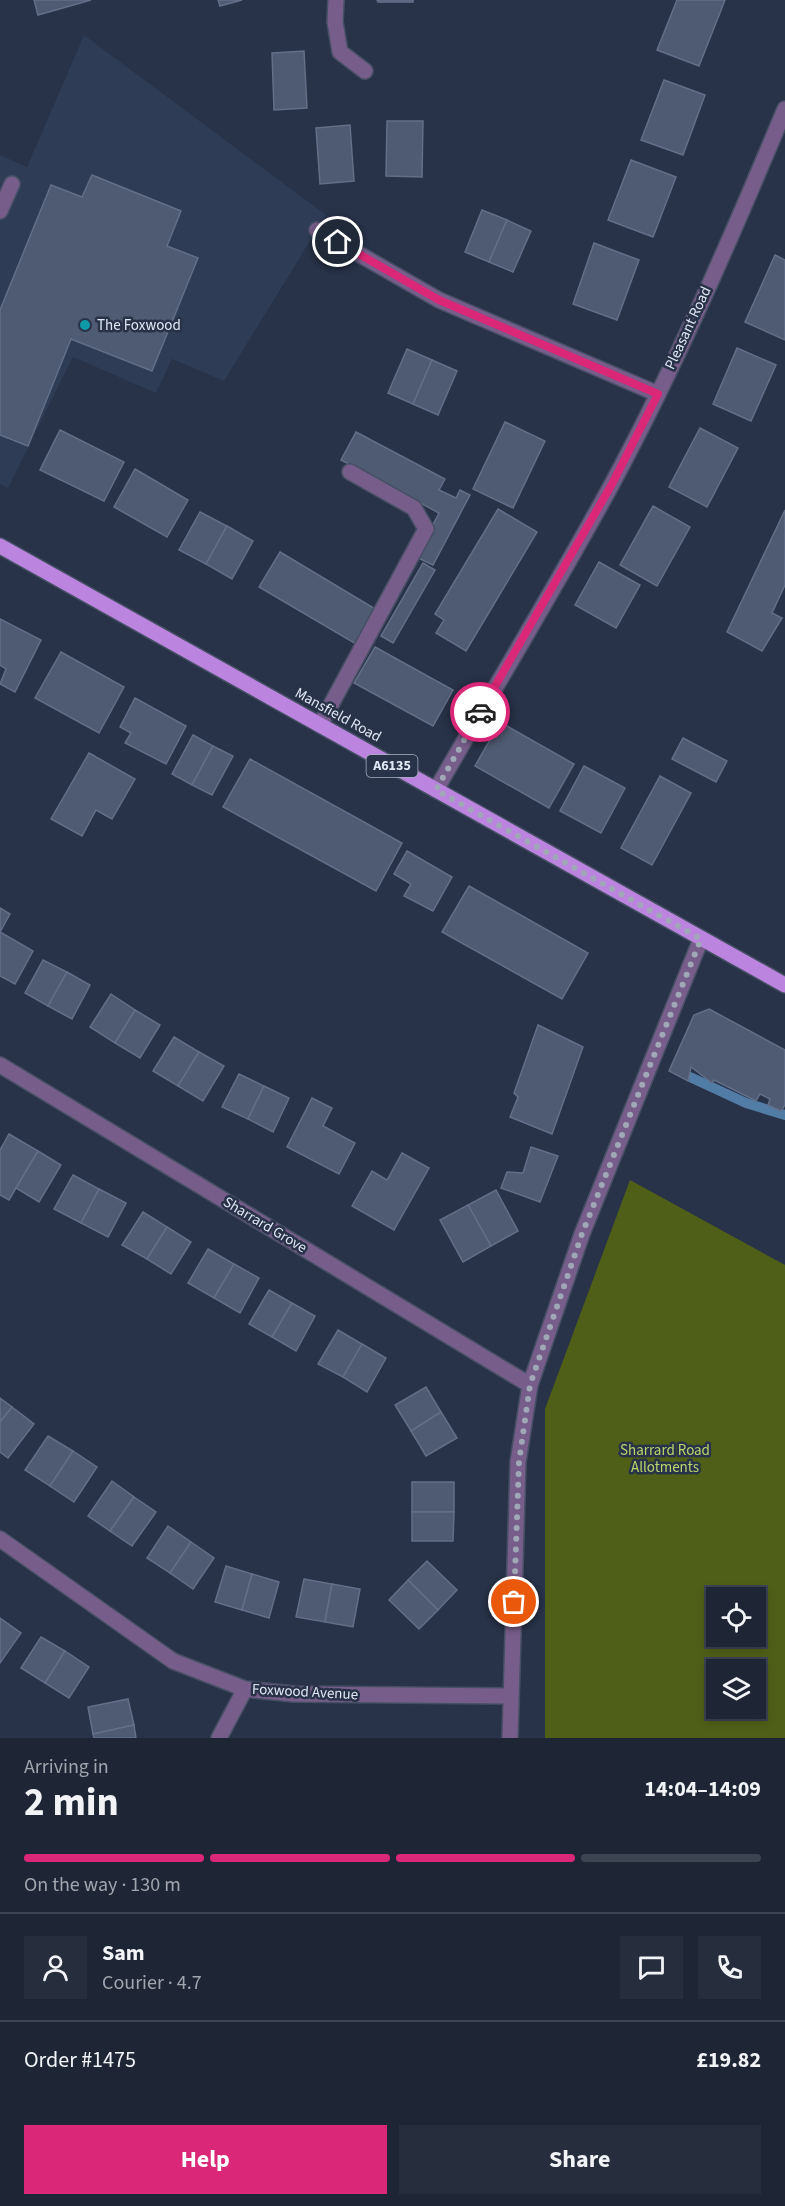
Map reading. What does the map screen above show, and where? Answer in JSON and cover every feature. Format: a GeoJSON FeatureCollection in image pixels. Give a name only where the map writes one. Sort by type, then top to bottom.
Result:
{"type":"FeatureCollection","features":[{"type":"Feature","properties":{"kind":"main road","name":"Mansfield Road"},"geometry":{"type":"LineString","coordinates":[[0,546],[785,985]]}},
{"type":"Feature","properties":{"kind":"street"},"geometry":{"type":"LineString","coordinates":[[336,0],[335,21],[340,52],[364,71]]}},
{"type":"Feature","properties":{"kind":"street","name":"Pleasant Road"},"geometry":{"type":"LineString","coordinates":[[436,790],[612,484],[658,394],[741,214],[785,109]]}},
{"type":"Feature","properties":{"kind":"street"},"geometry":{"type":"LineString","coordinates":[[0,211],[12,184]]}},
{"type":"Feature","properties":{"kind":"street"},"geometry":{"type":"LineString","coordinates":[[317,230],[439,300],[658,394]]}},
{"type":"Feature","properties":{"kind":"street"},"geometry":{"type":"LineString","coordinates":[[320,725],[426,529],[414,508],[350,472]]}},
{"type":"Feature","properties":{"kind":"street"},"geometry":{"type":"LineString","coordinates":[[510,1738],[519,1462],[530,1385],[582,1234],[701,939]]}},
{"type":"Feature","properties":{"kind":"street","name":"Sharrard Grove"},"geometry":{"type":"LineString","coordinates":[[0,1065],[530,1385]]}},
{"type":"Feature","properties":{"kind":"street","name":"Foxwood Avenue"},"geometry":{"type":"LineString","coordinates":[[0,1539],[173,1661],[245,1689],[294,1694],[510,1696]]}},
{"type":"Feature","properties":{"kind":"street"},"geometry":{"type":"LineString","coordinates":[[219,1738],[245,1689]]}},
{"type":"Feature","properties":{"kind":"shaded area"},"geometry":{"type":"Polygon","coordinates":[[[84,35],[326,215],[224,381],[172,359],[156,393],[73,357],[8,488],[0,484],[0,155],[27,167],[84,35]]]}},
{"type":"Feature","properties":{"kind":"green space","name":"Sharrard Road Allotments"},"geometry":{"type":"Polygon","coordinates":[[[630,1180],[785,1265],[785,1738],[545,1738],[545,1409],[630,1180]]]}},
{"type":"Feature","properties":{"kind":"building"},"geometry":{"type":"Polygon","coordinates":[[[34,0],[91,0],[38,15],[34,0]]]}},
{"type":"Feature","properties":{"kind":"building"},"geometry":{"type":"Polygon","coordinates":[[[218,0],[242,0],[220,6],[218,0]]]}},
{"type":"Feature","properties":{"kind":"building"},"geometry":{"type":"Polygon","coordinates":[[[377,0],[413,0],[413,2],[378,2],[377,0]]]}},
{"type":"Feature","properties":{"kind":"building"},"geometry":{"type":"Polygon","coordinates":[[[677,0],[725,0],[699,66],[657,50],[677,0]]]}},
{"type":"Feature","properties":{"kind":"building"},"geometry":{"type":"Polygon","coordinates":[[[304,51],[307,108],[274,110],[272,53],[304,51]]]}},
{"type":"Feature","properties":{"kind":"building"},"geometry":{"type":"Polygon","coordinates":[[[664,80],[705,95],[683,155],[641,140],[664,80]]]}},
{"type":"Feature","properties":{"kind":"building"},"geometry":{"type":"Polygon","coordinates":[[[387,121],[423,121],[422,177],[386,176],[387,121]]]}},
{"type":"Feature","properties":{"kind":"building"},"geometry":{"type":"Polygon","coordinates":[[[350,125],[354,181],[320,184],[316,128],[350,125]]]}},
{"type":"Feature","properties":{"kind":"building"},"geometry":{"type":"Polygon","coordinates":[[[631,160],[676,177],[653,237],[608,220],[631,160]]]}},
{"type":"Feature","properties":{"kind":"building","name":"The Foxwood"},"geometry":{"type":"Polygon","coordinates":[[[92,175],[181,211],[167,246],[198,258],[152,371],[71,339],[28,446],[0,435],[0,310],[51,185],[82,197],[92,175]]]}},
{"type":"Feature","properties":{"kind":"building"},"geometry":{"type":"Polygon","coordinates":[[[482,210],[507,220],[489,262],[465,252],[482,210]]]}},
{"type":"Feature","properties":{"kind":"building"},"geometry":{"type":"Polygon","coordinates":[[[507,220],[531,231],[513,272],[489,262],[507,220]]]}},
{"type":"Feature","properties":{"kind":"building"},"geometry":{"type":"Polygon","coordinates":[[[594,243],[639,260],[617,320],[573,304],[594,243]]]}},
{"type":"Feature","properties":{"kind":"building"},"geometry":{"type":"Polygon","coordinates":[[[775,255],[785,260],[785,340],[745,322],[775,255]]]}},
{"type":"Feature","properties":{"kind":"building"},"geometry":{"type":"Polygon","coordinates":[[[737,348],[776,365],[751,421],[713,404],[737,348]]]}},
{"type":"Feature","properties":{"kind":"building"},"geometry":{"type":"Polygon","coordinates":[[[407,349],[432,360],[413,404],[388,393],[407,349]]]}},
{"type":"Feature","properties":{"kind":"building"},"geometry":{"type":"Polygon","coordinates":[[[432,360],[457,371],[438,415],[413,404],[432,360]]]}},
{"type":"Feature","properties":{"kind":"building"},"geometry":{"type":"Polygon","coordinates":[[[505,422],[545,441],[513,508],[473,489],[505,422]]]}},
{"type":"Feature","properties":{"kind":"building"},"geometry":{"type":"Polygon","coordinates":[[[700,428],[738,448],[707,507],[669,487],[700,428]]]}},
{"type":"Feature","properties":{"kind":"building"},"geometry":{"type":"Polygon","coordinates":[[[60,430],[124,462],[104,501],[40,470],[60,430]]]}},
{"type":"Feature","properties":{"kind":"building"},"geometry":{"type":"Polygon","coordinates":[[[356,432],[445,479],[439,490],[456,498],[460,490],[470,495],[433,565],[416,557],[439,513],[341,460],[356,432]]]}},
{"type":"Feature","properties":{"kind":"building"},"geometry":{"type":"Polygon","coordinates":[[[135,469],[188,500],[167,537],[114,507],[135,469]]]}},
{"type":"Feature","properties":{"kind":"building"},"geometry":{"type":"Polygon","coordinates":[[[653,506],[690,527],[657,586],[620,565],[653,506]]]}},
{"type":"Feature","properties":{"kind":"building"},"geometry":{"type":"Polygon","coordinates":[[[498,509],[537,532],[466,651],[436,633],[444,620],[435,614],[498,509]]]}},
{"type":"Feature","properties":{"kind":"building"},"geometry":{"type":"Polygon","coordinates":[[[785,510],[785,585],[772,613],[782,618],[762,651],[727,632],[785,510]]]}},
{"type":"Feature","properties":{"kind":"building"},"geometry":{"type":"Polygon","coordinates":[[[200,512],[227,526],[206,564],[179,550],[200,512]]]}},
{"type":"Feature","properties":{"kind":"building"},"geometry":{"type":"Polygon","coordinates":[[[227,526],[253,541],[232,579],[206,564],[227,526]]]}},
{"type":"Feature","properties":{"kind":"building"},"geometry":{"type":"Polygon","coordinates":[[[280,552],[377,610],[356,644],[259,587],[280,552]]]}},
{"type":"Feature","properties":{"kind":"building"},"geometry":{"type":"Polygon","coordinates":[[[599,562],[640,585],[616,628],[575,605],[599,562]]]}},
{"type":"Feature","properties":{"kind":"building"},"geometry":{"type":"Polygon","coordinates":[[[423,563],[435,570],[393,643],[381,636],[423,563]]]}},
{"type":"Feature","properties":{"kind":"building"},"geometry":{"type":"Polygon","coordinates":[[[0,619],[41,640],[15,692],[0,684],[6,669],[0,665],[0,619]]]}},
{"type":"Feature","properties":{"kind":"building"},"geometry":{"type":"Polygon","coordinates":[[[375,647],[453,690],[433,726],[354,683],[375,647]]]}},
{"type":"Feature","properties":{"kind":"building"},"geometry":{"type":"Polygon","coordinates":[[[61,652],[124,687],[99,733],[35,698],[61,652]]]}},
{"type":"Feature","properties":{"kind":"building"},"geometry":{"type":"Polygon","coordinates":[[[135,698],[186,726],[166,764],[125,743],[131,733],[120,727],[135,698]]]}},
{"type":"Feature","properties":{"kind":"building"},"geometry":{"type":"Polygon","coordinates":[[[500,722],[574,764],[549,808],[475,766],[500,722]]]}},
{"type":"Feature","properties":{"kind":"building"},"geometry":{"type":"Polygon","coordinates":[[[193,735],[213,746],[192,785],[172,774],[193,735]]]}},
{"type":"Feature","properties":{"kind":"building"},"geometry":{"type":"Polygon","coordinates":[[[683,738],[727,761],[716,782],[672,759],[683,738]]]}},
{"type":"Feature","properties":{"kind":"building"},"geometry":{"type":"Polygon","coordinates":[[[213,746],[233,756],[212,795],[192,785],[213,746]]]}},
{"type":"Feature","properties":{"kind":"building"},"geometry":{"type":"Polygon","coordinates":[[[89,753],[135,779],[112,819],[96,810],[82,836],[51,819],[89,753]]]}},
{"type":"Feature","properties":{"kind":"building"},"geometry":{"type":"Polygon","coordinates":[[[250,759],[402,843],[376,891],[223,807],[250,759]]]}},
{"type":"Feature","properties":{"kind":"building"},"geometry":{"type":"Polygon","coordinates":[[[584,766],[625,788],[601,833],[560,811],[584,766]]]}},
{"type":"Feature","properties":{"kind":"building"},"geometry":{"type":"Polygon","coordinates":[[[660,776],[691,793],[652,865],[621,848],[660,776]]]}},
{"type":"Feature","properties":{"kind":"building"},"geometry":{"type":"Polygon","coordinates":[[[407,851],[452,877],[433,911],[404,896],[411,884],[394,874],[407,851]]]}},
{"type":"Feature","properties":{"kind":"building"},"geometry":{"type":"Polygon","coordinates":[[[469,886],[588,953],[562,999],[442,932],[469,886]]]}},
{"type":"Feature","properties":{"kind":"building"},"geometry":{"type":"Polygon","coordinates":[[[0,908],[10,914],[0,932],[0,908]]]}},
{"type":"Feature","properties":{"kind":"building"},"geometry":{"type":"Polygon","coordinates":[[[0,932],[33,951],[15,984],[0,976],[0,932]]]}},
{"type":"Feature","properties":{"kind":"building"},"geometry":{"type":"Polygon","coordinates":[[[43,960],[67,972],[48,1006],[25,993],[43,960]]]}},
{"type":"Feature","properties":{"kind":"building"},"geometry":{"type":"Polygon","coordinates":[[[67,972],[90,985],[72,1019],[48,1006],[67,972]]]}},
{"type":"Feature","properties":{"kind":"building"},"geometry":{"type":"Polygon","coordinates":[[[111,994],[135,1010],[115,1043],[90,1027],[111,994]]]}},
{"type":"Feature","properties":{"kind":"building"},"geometry":{"type":"Polygon","coordinates":[[[709,1009],[785,1050],[785,1105],[781,1111],[768,1105],[770,1099],[760,1094],[756,1101],[714,1080],[712,1083],[691,1067],[688,1081],[669,1071],[694,1015],[709,1009]]]}},
{"type":"Feature","properties":{"kind":"building"},"geometry":{"type":"Polygon","coordinates":[[[135,1010],[160,1025],[140,1058],[115,1043],[135,1010]]]}},
{"type":"Feature","properties":{"kind":"building"},"geometry":{"type":"Polygon","coordinates":[[[538,1025],[583,1047],[552,1134],[510,1117],[518,1097],[514,1093],[538,1025]]]}},
{"type":"Feature","properties":{"kind":"building"},"geometry":{"type":"Polygon","coordinates":[[[174,1037],[199,1052],[178,1086],[153,1071],[174,1037]]]}},
{"type":"Feature","properties":{"kind":"building"},"geometry":{"type":"Polygon","coordinates":[[[199,1052],[224,1066],[203,1101],[178,1086],[199,1052]]]}},
{"type":"Feature","properties":{"kind":"building"},"geometry":{"type":"Polygon","coordinates":[[[239,1074],[264,1086],[248,1119],[222,1107],[239,1074]]]}},
{"type":"Feature","properties":{"kind":"building"},"geometry":{"type":"Polygon","coordinates":[[[264,1086],[289,1098],[273,1132],[248,1119],[264,1086]]]}},
{"type":"Feature","properties":{"kind":"building"},"geometry":{"type":"Polygon","coordinates":[[[312,1098],[332,1108],[323,1126],[355,1143],[339,1174],[287,1147],[312,1098]]]}},
{"type":"Feature","properties":{"kind":"building"},"geometry":{"type":"Polygon","coordinates":[[[9,1134],[38,1151],[9,1200],[0,1195],[0,1150],[9,1134]]]}},
{"type":"Feature","properties":{"kind":"building"},"geometry":{"type":"Polygon","coordinates":[[[531,1147],[558,1156],[540,1202],[501,1188],[507,1172],[523,1173],[531,1147]]]}},
{"type":"Feature","properties":{"kind":"building"},"geometry":{"type":"Polygon","coordinates":[[[38,1151],[61,1165],[39,1202],[16,1188],[38,1151]]]}},
{"type":"Feature","properties":{"kind":"building"},"geometry":{"type":"Polygon","coordinates":[[[402,1153],[429,1168],[394,1230],[352,1206],[372,1171],[387,1180],[402,1153]]]}},
{"type":"Feature","properties":{"kind":"building"},"geometry":{"type":"Polygon","coordinates":[[[73,1175],[99,1189],[81,1223],[54,1209],[73,1175]]]}},
{"type":"Feature","properties":{"kind":"building"},"geometry":{"type":"Polygon","coordinates":[[[99,1189],[126,1203],[108,1237],[81,1223],[99,1189]]]}},
{"type":"Feature","properties":{"kind":"building"},"geometry":{"type":"Polygon","coordinates":[[[496,1190],[518,1231],[491,1246],[468,1205],[496,1190]]]}},
{"type":"Feature","properties":{"kind":"building"},"geometry":{"type":"Polygon","coordinates":[[[468,1205],[491,1246],[463,1262],[440,1220],[468,1205]]]}},
{"type":"Feature","properties":{"kind":"building"},"geometry":{"type":"Polygon","coordinates":[[[143,1212],[167,1227],[147,1259],[122,1245],[143,1212]]]}},
{"type":"Feature","properties":{"kind":"building"},"geometry":{"type":"Polygon","coordinates":[[[167,1227],[191,1242],[171,1274],[147,1259],[167,1227]]]}},
{"type":"Feature","properties":{"kind":"building"},"geometry":{"type":"Polygon","coordinates":[[[208,1249],[234,1264],[214,1298],[188,1283],[208,1249]]]}},
{"type":"Feature","properties":{"kind":"building"},"geometry":{"type":"Polygon","coordinates":[[[234,1264],[259,1278],[240,1313],[214,1298],[234,1264]]]}},
{"type":"Feature","properties":{"kind":"building"},"geometry":{"type":"Polygon","coordinates":[[[269,1290],[292,1303],[272,1337],[249,1324],[269,1290]]]}},
{"type":"Feature","properties":{"kind":"building"},"geometry":{"type":"Polygon","coordinates":[[[292,1303],[315,1316],[296,1351],[272,1337],[292,1303]]]}},
{"type":"Feature","properties":{"kind":"building"},"geometry":{"type":"Polygon","coordinates":[[[338,1330],[362,1344],[343,1377],[318,1364],[338,1330]]]}},
{"type":"Feature","properties":{"kind":"building"},"geometry":{"type":"Polygon","coordinates":[[[362,1344],[386,1358],[367,1392],[343,1377],[362,1344]]]}},
{"type":"Feature","properties":{"kind":"building"},"geometry":{"type":"Polygon","coordinates":[[[426,1387],[441,1412],[411,1431],[395,1405],[426,1387]]]}},
{"type":"Feature","properties":{"kind":"building"},"geometry":{"type":"Polygon","coordinates":[[[0,1398],[12,1407],[0,1422],[0,1398]]]}},
{"type":"Feature","properties":{"kind":"building"},"geometry":{"type":"Polygon","coordinates":[[[12,1407],[34,1424],[8,1458],[0,1452],[0,1422],[12,1407]]]}},
{"type":"Feature","properties":{"kind":"building"},"geometry":{"type":"Polygon","coordinates":[[[441,1412],[457,1438],[426,1456],[411,1431],[441,1412]]]}},
{"type":"Feature","properties":{"kind":"building"},"geometry":{"type":"Polygon","coordinates":[[[48,1436],[73,1451],[50,1486],[25,1470],[48,1436]]]}},
{"type":"Feature","properties":{"kind":"building"},"geometry":{"type":"Polygon","coordinates":[[[73,1451],[97,1467],[74,1502],[50,1486],[73,1451]]]}},
{"type":"Feature","properties":{"kind":"building"},"geometry":{"type":"Polygon","coordinates":[[[112,1481],[134,1497],[110,1531],[88,1516],[112,1481]]]}},
{"type":"Feature","properties":{"kind":"building"},"geometry":{"type":"Polygon","coordinates":[[[412,1482],[454,1482],[454,1512],[412,1512],[412,1482]]]}},
{"type":"Feature","properties":{"kind":"building"},"geometry":{"type":"Polygon","coordinates":[[[134,1497],[156,1512],[132,1546],[110,1531],[134,1497]]]}},
{"type":"Feature","properties":{"kind":"building"},"geometry":{"type":"Polygon","coordinates":[[[412,1512],[454,1512],[453,1541],[412,1541],[412,1512]]]}},
{"type":"Feature","properties":{"kind":"building"},"geometry":{"type":"Polygon","coordinates":[[[168,1526],[191,1542],[170,1573],[147,1558],[168,1526]]]}},
{"type":"Feature","properties":{"kind":"building"},"geometry":{"type":"Polygon","coordinates":[[[191,1542],[214,1558],[193,1589],[170,1573],[191,1542]]]}},
{"type":"Feature","properties":{"kind":"building"},"geometry":{"type":"Polygon","coordinates":[[[427,1561],[457,1590],[438,1610],[408,1580],[427,1561]]]}},
{"type":"Feature","properties":{"kind":"building"},"geometry":{"type":"Polygon","coordinates":[[[226,1566],[252,1574],[242,1610],[215,1602],[226,1566]]]}},
{"type":"Feature","properties":{"kind":"building"},"geometry":{"type":"Polygon","coordinates":[[[252,1574],[279,1582],[269,1618],[242,1610],[252,1574]]]}},
{"type":"Feature","properties":{"kind":"building"},"geometry":{"type":"Polygon","coordinates":[[[304,1579],[332,1584],[325,1622],[296,1617],[304,1579]]]}},
{"type":"Feature","properties":{"kind":"building"},"geometry":{"type":"Polygon","coordinates":[[[408,1580],[438,1610],[419,1629],[389,1600],[408,1580]]]}},
{"type":"Feature","properties":{"kind":"building"},"geometry":{"type":"Polygon","coordinates":[[[332,1584],[360,1589],[353,1627],[325,1622],[332,1584]]]}},
{"type":"Feature","properties":{"kind":"building"},"geometry":{"type":"Polygon","coordinates":[[[0,1618],[21,1633],[0,1663],[0,1618]]]}},
{"type":"Feature","properties":{"kind":"building"},"geometry":{"type":"Polygon","coordinates":[[[41,1637],[65,1651],[45,1683],[21,1668],[41,1637]]]}},
{"type":"Feature","properties":{"kind":"building"},"geometry":{"type":"Polygon","coordinates":[[[65,1651],[89,1667],[69,1698],[45,1683],[65,1651]]]}},
{"type":"Feature","properties":{"kind":"building"},"geometry":{"type":"Polygon","coordinates":[[[128,1699],[134,1725],[93,1734],[88,1707],[128,1699]]]}},
{"type":"Feature","properties":{"kind":"building"},"geometry":{"type":"Polygon","coordinates":[[[134,1725],[136,1738],[94,1738],[93,1734],[134,1725]]]}},
{"type":"Feature","properties":{"kind":"waterway"},"geometry":{"type":"LineString","coordinates":[[690,1077],[746,1103],[785,1115]]}},
{"type":"Feature","properties":{"kind":"way so far"},"geometry":{"type":"LineString","coordinates":[[480,712],[436,790],[701,939],[582,1234],[530,1385],[519,1462],[514,1602]]}},
{"type":"Feature","properties":{"kind":"place","name":"The Foxwood"},"geometry":{"type":"Point","coordinates":[85,325]}},
{"type":"Feature","properties":{"kind":"route"},"geometry":{"type":"LineString","coordinates":[[338,242],[439,300],[658,394],[612,484],[480,712]]}}]}
